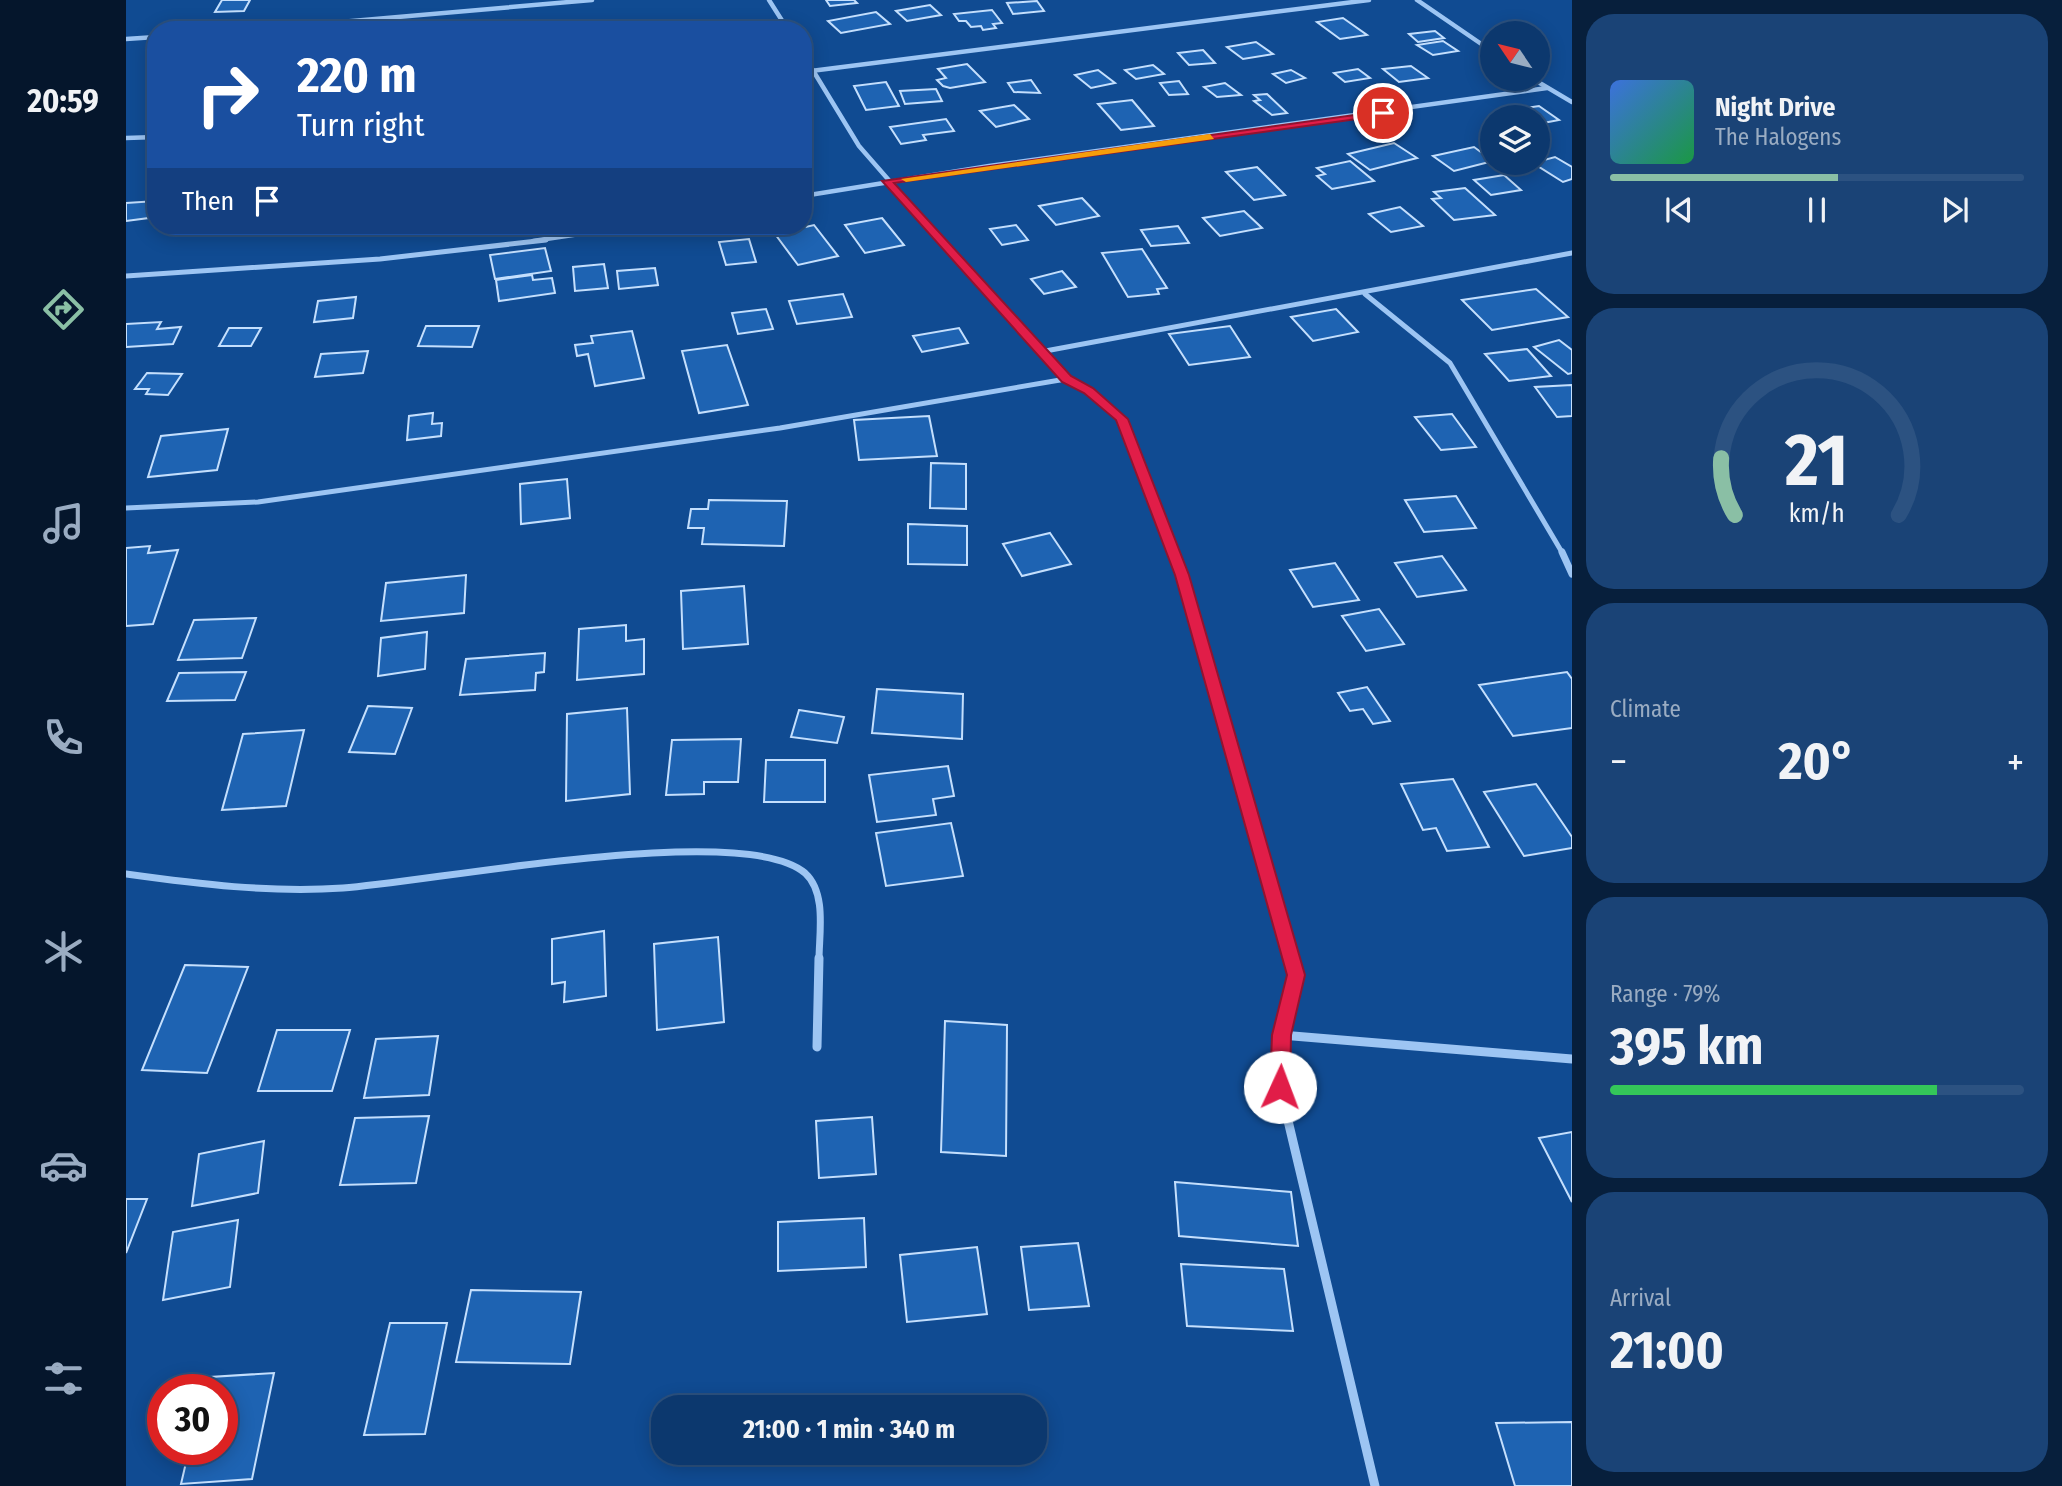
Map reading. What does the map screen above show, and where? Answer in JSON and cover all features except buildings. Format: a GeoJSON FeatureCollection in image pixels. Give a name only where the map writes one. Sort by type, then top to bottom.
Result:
{"type":"FeatureCollection","features":[{"type":"Feature","properties":{"kind":"street"},"geometry":{"type":"LineString","coordinates":[[352,21],[593,0]]}},
{"type":"Feature","properties":{"kind":"street"},"geometry":{"type":"LineString","coordinates":[[769,0],[782,21]]}},
{"type":"Feature","properties":{"kind":"street"},"geometry":{"type":"LineString","coordinates":[[814,71],[1369,0]]}},
{"type":"Feature","properties":{"kind":"street"},"geometry":{"type":"LineString","coordinates":[[1418,0],[1480,43]]}},
{"type":"Feature","properties":{"kind":"street"},"geometry":{"type":"LineString","coordinates":[[126,39],[147,38]]}},
{"type":"Feature","properties":{"kind":"street"},"geometry":{"type":"LineString","coordinates":[[812,68],[859,146],[887,181],[1066,379],[1089,391],[1122,419],[1182,575],[1296,975],[1281,1035],[1280,1087],[1375,1486]]}},
{"type":"Feature","properties":{"kind":"street"},"geometry":{"type":"LineString","coordinates":[[1550,90],[1572,102]]}},
{"type":"Feature","properties":{"kind":"street"},"geometry":{"type":"LineString","coordinates":[[812,194],[887,181],[1328,122],[1528,91]]}},
{"type":"Feature","properties":{"kind":"street"},"geometry":{"type":"LineString","coordinates":[[126,138],[147,137]]}},
{"type":"Feature","properties":{"kind":"street"},"geometry":{"type":"LineString","coordinates":[[126,276],[286,269],[491,248],[575,235]]}},
{"type":"Feature","properties":{"kind":"street"},"geometry":{"type":"LineString","coordinates":[[1040,352],[1365,294],[1572,253]]}},
{"type":"Feature","properties":{"kind":"street"},"geometry":{"type":"LineString","coordinates":[[1365,294],[1450,363],[1559,546],[1572,574]]}},
{"type":"Feature","properties":{"kind":"street"},"geometry":{"type":"LineString","coordinates":[[126,508],[285,498],[780,428],[1066,379]]}},
{"type":"Feature","properties":{"kind":"street"},"geometry":{"type":"LineString","coordinates":[[126,874],[215,887],[342,888],[619,854],[755,853],[784,862],[806,874],[820,904],[817,1047]]}},
{"type":"Feature","properties":{"kind":"street"},"geometry":{"type":"LineString","coordinates":[[1281,1035],[1572,1059]]}},
{"type":"Feature","properties":{"kind":"slow traffic"},"geometry":{"type":"LineString","coordinates":[[906,179],[1210,137]]}},
{"type":"Feature","properties":{"kind":"route"},"geometry":{"type":"LineString","coordinates":[[1280,1087],[1281,1035],[1296,975],[1182,575],[1122,419],[1089,391],[1066,379],[887,181],[1383,113]]}}]}
